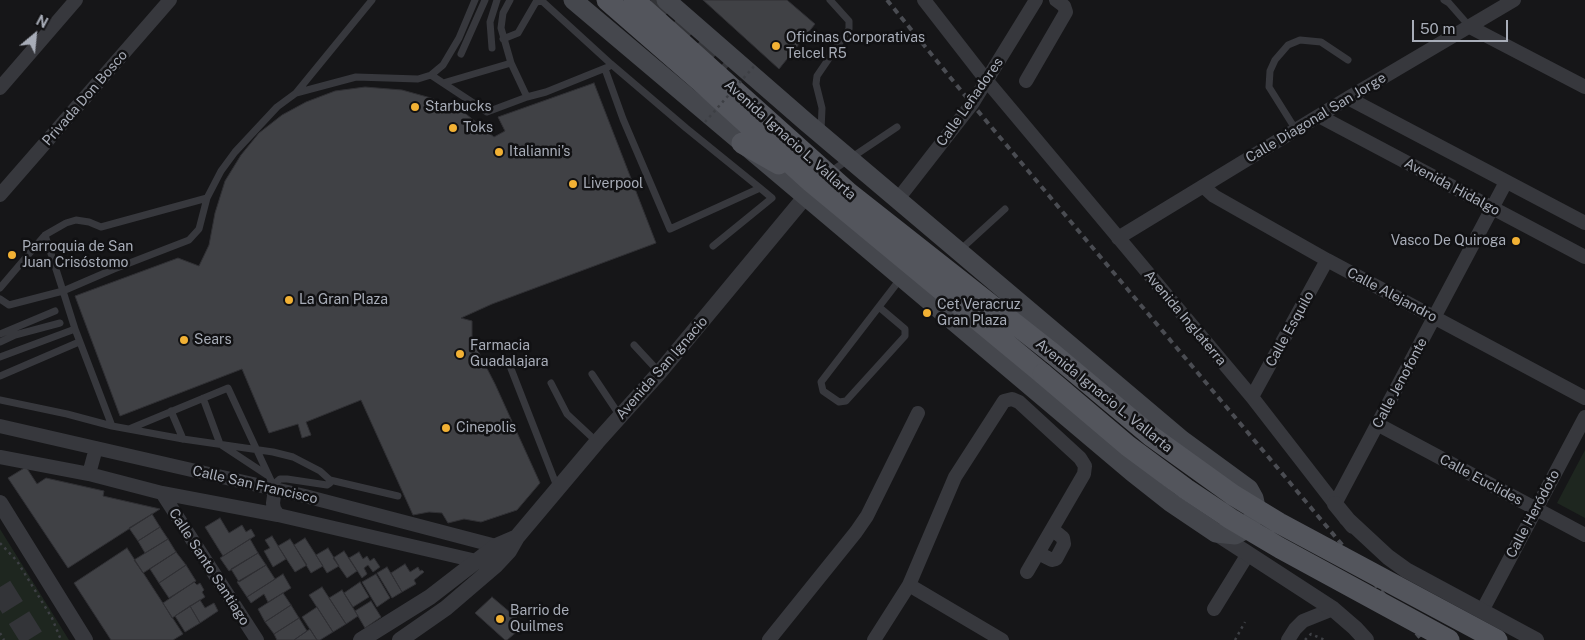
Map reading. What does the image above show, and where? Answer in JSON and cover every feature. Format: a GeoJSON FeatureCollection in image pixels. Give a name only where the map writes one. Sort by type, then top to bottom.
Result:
{"type":"FeatureCollection","features":[{"type":"Feature","properties":{"kind":"main road"},"geometry":{"type":"LineString","coordinates":[[573,0],[742,143],[826,175]]}},
{"type":"Feature","properties":{"kind":"main road","name":"Avenida Ignacio L. Vallarta"},"geometry":{"type":"LineString","coordinates":[[607,0],[700,81],[826,175],[1052,353],[1150,436],[1233,495],[1279,523],[1497,640]]}},
{"type":"Feature","properties":{"kind":"main road","name":"Avenida Ignacio L. Vallarta"},"geometry":{"type":"LineString","coordinates":[[660,3],[820,134],[826,175],[901,278],[1170,502],[1216,533],[1234,535],[1243,531],[1253,518],[1256,507],[1249,489],[1182,440],[898,200],[826,175]]}},
{"type":"Feature","properties":{"kind":"main road","name":"Avenida Ignacio L. Vallarta"},"geometry":{"type":"LineString","coordinates":[[660,3],[826,175],[1043,374],[1128,446],[1186,489],[1231,519],[1448,640]]}},
{"type":"Feature","properties":{"kind":"main road"},"geometry":{"type":"LineString","coordinates":[[728,67],[826,175]]}},
{"type":"Feature","properties":{"kind":"street"},"geometry":{"type":"LineString","coordinates":[[0,88],[76,0]]}},
{"type":"Feature","properties":{"kind":"street","name":"Privada Don Bosco"},"geometry":{"type":"LineString","coordinates":[[0,195],[170,0]]}},
{"type":"Feature","properties":{"kind":"street","name":"Avenida Inglaterra"},"geometry":{"type":"LineString","coordinates":[[924,0],[986,81],[1252,397],[1442,640]]}},
{"type":"Feature","properties":{"kind":"street","name":"Calle Leñadores"},"geometry":{"type":"LineString","coordinates":[[898,200],[972,104],[1036,0]]}},
{"type":"Feature","properties":{"kind":"street"},"geometry":{"type":"LineString","coordinates":[[1026,81],[1066,12],[1064,6],[1056,0]]}},
{"type":"Feature","properties":{"kind":"street","name":"Calle Diagonal San Jorge"},"geometry":{"type":"LineString","coordinates":[[1118,238],[1348,98],[1514,0]]}},
{"type":"Feature","properties":{"kind":"street"},"geometry":{"type":"LineString","coordinates":[[1470,27],[1585,86]]}},
{"type":"Feature","properties":{"kind":"street"},"geometry":{"type":"LineString","coordinates":[[1348,98],[1585,223]]}},
{"type":"Feature","properties":{"kind":"street","name":"Avenida Hidalgo"},"geometry":{"type":"LineString","coordinates":[[1319,116],[1585,258]]}},
{"type":"Feature","properties":{"kind":"street","name":"Avenida San Ignacio"},"geometry":{"type":"LineString","coordinates":[[403,639],[446,608],[495,566],[507,545],[659,373],[826,175]]}},
{"type":"Feature","properties":{"kind":"street","name":"Calle Jenofonte"},"geometry":{"type":"LineString","coordinates":[[1335,504],[1506,182]]}},
{"type":"Feature","properties":{"kind":"street","name":"Calle Alejandro"},"geometry":{"type":"LineString","coordinates":[[1203,186],[1214,196],[1327,260],[1585,398]]}},
{"type":"Feature","properties":{"kind":"street","name":"Calle Esquilo"},"geometry":{"type":"LineString","coordinates":[[1252,397],[1327,260]]}},
{"type":"Feature","properties":{"kind":"street"},"geometry":{"type":"LineString","coordinates":[[874,640],[908,585],[955,477],[1004,401],[1012,399],[1019,402],[1080,458],[1085,466],[1084,474],[1028,572]]}},
{"type":"Feature","properties":{"kind":"street"},"geometry":{"type":"LineString","coordinates":[[769,640],[867,516],[918,413]]}},
{"type":"Feature","properties":{"kind":"street","name":"Calle Heródoto"},"geometry":{"type":"LineString","coordinates":[[1482,611],[1585,417]]}},
{"type":"Feature","properties":{"kind":"street","name":"Calle Euclides"},"geometry":{"type":"LineString","coordinates":[[1377,424],[1585,535]]}},
{"type":"Feature","properties":{"kind":"street","name":"Calle San Francisco"},"geometry":{"type":"LineString","coordinates":[[0,426],[274,487],[507,545]]}},
{"type":"Feature","properties":{"kind":"street"},"geometry":{"type":"LineString","coordinates":[[89,474],[96,448]]}},
{"type":"Feature","properties":{"kind":"street","name":"Calle San Francisco"},"geometry":{"type":"LineString","coordinates":[[0,457],[89,474],[162,493],[278,515],[477,560],[495,566]]}},
{"type":"Feature","properties":{"kind":"street"},"geometry":{"type":"LineString","coordinates":[[274,487],[273,503],[278,515]]}},
{"type":"Feature","properties":{"kind":"street","name":"Calle Santo Santiago"},"geometry":{"type":"LineString","coordinates":[[162,493],[257,640]]}},
{"type":"Feature","properties":{"kind":"street"},"geometry":{"type":"LineString","coordinates":[[0,503],[85,640]]}},
{"type":"Feature","properties":{"kind":"street"},"geometry":{"type":"LineString","coordinates":[[1346,518],[1397,564],[1536,640]]}},
{"type":"Feature","properties":{"kind":"street"},"geometry":{"type":"LineString","coordinates":[[1216,533],[1333,609],[1366,640]]}},
{"type":"Feature","properties":{"kind":"street","name":"Avenida San Ignacio"},"geometry":{"type":"LineString","coordinates":[[361,640],[430,597],[477,560],[507,545]]}},
{"type":"Feature","properties":{"kind":"street"},"geometry":{"type":"LineString","coordinates":[[1214,609],[1248,554]]}},
{"type":"Feature","properties":{"kind":"street"},"geometry":{"type":"LineString","coordinates":[[908,585],[1002,640]]}},
{"type":"Feature","properties":{"kind":"street"},"geometry":{"type":"LineString","coordinates":[[1288,640],[1295,629],[1304,621],[1333,609]]}},
{"type":"Feature","properties":{"kind":"street"},"geometry":{"type":"LineString","coordinates":[[1482,611],[1479,625],[1482,640]]}},
{"type":"Feature","properties":{"kind":"street"},"geometry":{"type":"LineString","coordinates":[[393,620],[403,639]]}},
{"type":"Feature","properties":{"kind":"lane"},"geometry":{"type":"LineString","coordinates":[[0,308],[63,291],[189,240],[199,229],[206,198],[221,171],[277,107],[296,93],[372,0]]}},
{"type":"Feature","properties":{"kind":"lane"},"geometry":{"type":"LineString","coordinates":[[296,93],[356,77],[418,79],[431,75],[443,65],[459,38],[475,0]]}},
{"type":"Feature","properties":{"kind":"lane"},"geometry":{"type":"LineString","coordinates":[[461,54],[485,0]]}},
{"type":"Feature","properties":{"kind":"lane"},"geometry":{"type":"LineString","coordinates":[[492,48],[490,22],[497,0]]}},
{"type":"Feature","properties":{"kind":"lane"},"geometry":{"type":"LineString","coordinates":[[510,0],[503,13],[501,28],[511,63],[527,97]]}},
{"type":"Feature","properties":{"kind":"lane"},"geometry":{"type":"LineString","coordinates":[[820,134],[822,108],[816,84],[817,76],[849,29],[849,21],[830,0]]}},
{"type":"Feature","properties":{"kind":"lane"},"geometry":{"type":"LineString","coordinates":[[1446,0],[1470,27]]}},
{"type":"Feature","properties":{"kind":"lane"},"geometry":{"type":"LineString","coordinates":[[503,39],[518,33],[536,2],[542,1],[608,67],[772,198],[713,246]]}},
{"type":"Feature","properties":{"kind":"lane"},"geometry":{"type":"LineString","coordinates":[[1296,130],[1269,87],[1270,71],[1275,60],[1288,45],[1300,40],[1321,42],[1348,60]]}},
{"type":"Feature","properties":{"kind":"lane"},"geometry":{"type":"LineString","coordinates":[[443,83],[511,63]]}},
{"type":"Feature","properties":{"kind":"lane"},"geometry":{"type":"LineString","coordinates":[[431,75],[487,112],[546,92],[608,67]]}},
{"type":"Feature","properties":{"kind":"lane"},"geometry":{"type":"LineString","coordinates":[[608,67],[623,119],[670,229],[760,188]]}},
{"type":"Feature","properties":{"kind":"lane"},"geometry":{"type":"LineString","coordinates":[[826,175],[897,127]]}},
{"type":"Feature","properties":{"kind":"lane"},"geometry":{"type":"LineString","coordinates":[[0,288],[44,235],[66,223],[76,220],[89,222],[101,227],[206,198]]}},
{"type":"Feature","properties":{"kind":"lane"},"geometry":{"type":"LineString","coordinates":[[958,251],[1005,209]]}},
{"type":"Feature","properties":{"kind":"lane"},"geometry":{"type":"LineString","coordinates":[[44,235],[75,329],[112,426]]}},
{"type":"Feature","properties":{"kind":"lane"},"geometry":{"type":"LineString","coordinates":[[879,307],[905,329],[905,336],[846,401],[838,402],[823,391],[821,382],[901,278]]}},
{"type":"Feature","properties":{"kind":"lane"},"geometry":{"type":"LineString","coordinates":[[0,298],[9,305]]}},
{"type":"Feature","properties":{"kind":"lane"},"geometry":{"type":"LineString","coordinates":[[0,334],[55,312]]}},
{"type":"Feature","properties":{"kind":"lane"},"geometry":{"type":"LineString","coordinates":[[0,342],[15,335],[60,323]]}},
{"type":"Feature","properties":{"kind":"lane"},"geometry":{"type":"LineString","coordinates":[[0,357],[75,329]]}},
{"type":"Feature","properties":{"kind":"lane"},"geometry":{"type":"LineString","coordinates":[[0,376],[80,342]]}},
{"type":"Feature","properties":{"kind":"lane"},"geometry":{"type":"LineString","coordinates":[[634,345],[659,373]]}},
{"type":"Feature","properties":{"kind":"lane"},"geometry":{"type":"LineString","coordinates":[[508,361],[558,489]]}},
{"type":"Feature","properties":{"kind":"lane"},"geometry":{"type":"LineString","coordinates":[[592,374],[620,416]]}},
{"type":"Feature","properties":{"kind":"lane"},"geometry":{"type":"LineString","coordinates":[[551,383],[567,414],[597,442]]}},
{"type":"Feature","properties":{"kind":"lane"},"geometry":{"type":"LineString","coordinates":[[129,429],[228,388],[274,487],[280,479],[327,485],[330,483],[330,480]]}},
{"type":"Feature","properties":{"kind":"lane"},"geometry":{"type":"LineString","coordinates":[[203,398],[220,444],[267,475]]}},
{"type":"Feature","properties":{"kind":"lane"},"geometry":{"type":"LineString","coordinates":[[0,400],[67,414],[112,426],[182,439],[255,448],[293,458],[320,471],[330,480],[398,496]]}},
{"type":"Feature","properties":{"kind":"lane"},"geometry":{"type":"LineString","coordinates":[[171,411],[182,439]]}},
{"type":"Feature","properties":{"kind":"path"},"geometry":{"type":"LineString","coordinates":[[705,122],[756,64]]}},
{"type":"Feature","properties":{"kind":"path"},"geometry":{"type":"LineString","coordinates":[[0,543],[17,561],[52,618],[61,640]]}},
{"type":"Feature","properties":{"kind":"path"},"geometry":{"type":"LineString","coordinates":[[1236,640],[1245,622]]}},
{"type":"Feature","properties":{"kind":"path"},"geometry":{"type":"LineString","coordinates":[[0,633],[4,640]]}},
{"type":"Feature","properties":{"kind":"path"},"geometry":{"type":"LineString","coordinates":[[1305,640],[1310,634],[1325,640]]}},
{"type":"Feature","properties":{"kind":"shaded area"},"geometry":{"type":"Polygon","coordinates":[[[1585,450],[1585,518],[1557,503],[1585,450]]]}},
{"type":"Feature","properties":{"kind":"shaded area"},"geometry":{"type":"Polygon","coordinates":[[[0,529],[69,640],[0,640],[0,529]]]}},
{"type":"Feature","properties":{"kind":"building","name":"Oficinas Corporativas Telcel R5"},"geometry":{"type":"Polygon","coordinates":[[[703,0],[787,0],[815,24],[779,69],[703,0]]]}},
{"type":"Feature","properties":{"kind":"building","name":"La Gran Plaza"},"geometry":{"type":"Polygon","coordinates":[[[594,83],[656,243],[492,304],[461,318],[472,321],[472,336],[477,349],[540,483],[517,510],[481,522],[464,519],[448,523],[442,513],[429,512],[413,515],[361,400],[306,422],[311,435],[302,438],[298,424],[269,433],[242,369],[120,416],[75,296],[178,258],[199,266],[209,245],[215,213],[225,181],[241,155],[259,133],[282,115],[306,102],[335,91],[365,87],[402,90],[431,98],[466,114],[494,137],[505,131],[498,117],[594,83]]]}},
{"type":"Feature","properties":{"kind":"building"},"geometry":{"type":"Polygon","coordinates":[[[26,467],[37,484],[46,478],[104,491],[103,496],[160,509],[68,568],[8,478],[26,467]]]}},
{"type":"Feature","properties":{"kind":"building"},"geometry":{"type":"Polygon","coordinates":[[[152,514],[160,527],[138,541],[129,528],[152,514]]]}},
{"type":"Feature","properties":{"kind":"building"},"geometry":{"type":"Polygon","coordinates":[[[220,518],[229,533],[242,525],[246,532],[251,529],[255,536],[223,556],[205,527],[220,518]]]}},
{"type":"Feature","properties":{"kind":"building"},"geometry":{"type":"Polygon","coordinates":[[[160,527],[168,539],[145,553],[138,541],[160,527]]]}},
{"type":"Feature","properties":{"kind":"building"},"geometry":{"type":"Polygon","coordinates":[[[272,536],[286,559],[273,567],[264,551],[270,548],[265,540],[272,536]]]}},
{"type":"Feature","properties":{"kind":"building"},"geometry":{"type":"Polygon","coordinates":[[[305,538],[323,566],[311,573],[294,545],[305,538]]]}},
{"type":"Feature","properties":{"kind":"building"},"geometry":{"type":"Polygon","coordinates":[[[168,539],[176,552],[143,573],[134,560],[168,539]]]}},
{"type":"Feature","properties":{"kind":"building"},"geometry":{"type":"Polygon","coordinates":[[[250,539],[258,553],[229,571],[220,558],[250,539]]]}},
{"type":"Feature","properties":{"kind":"building"},"geometry":{"type":"Polygon","coordinates":[[[290,539],[307,565],[295,572],[278,546],[290,539]]]}},
{"type":"Feature","properties":{"kind":"building"},"geometry":{"type":"Polygon","coordinates":[[[127,548],[183,634],[173,640],[111,640],[74,583],[127,548]]]}},
{"type":"Feature","properties":{"kind":"building"},"geometry":{"type":"Polygon","coordinates":[[[328,548],[339,566],[327,573],[316,555],[328,548]]]}},
{"type":"Feature","properties":{"kind":"building"},"geometry":{"type":"Polygon","coordinates":[[[344,551],[357,571],[347,578],[333,558],[344,551]]]}},
{"type":"Feature","properties":{"kind":"building"},"geometry":{"type":"Polygon","coordinates":[[[176,552],[186,565],[159,583],[150,569],[176,552]]]}},
{"type":"Feature","properties":{"kind":"building"},"geometry":{"type":"Polygon","coordinates":[[[359,552],[363,559],[367,556],[370,561],[374,558],[380,567],[373,572],[368,565],[364,568],[367,574],[362,578],[349,558],[359,552]]]}},
{"type":"Feature","properties":{"kind":"building"},"geometry":{"type":"Polygon","coordinates":[[[258,553],[266,565],[239,582],[231,569],[258,553]]]}},
{"type":"Feature","properties":{"kind":"building"},"geometry":{"type":"Polygon","coordinates":[[[405,564],[410,572],[418,567],[420,571],[424,572],[414,580],[416,584],[402,592],[391,573],[405,564]]]}},
{"type":"Feature","properties":{"kind":"building"},"geometry":{"type":"Polygon","coordinates":[[[186,565],[196,581],[169,598],[159,583],[186,565]]]}},
{"type":"Feature","properties":{"kind":"building"},"geometry":{"type":"Polygon","coordinates":[[[266,565],[275,579],[247,597],[237,582],[266,565]]]}},
{"type":"Feature","properties":{"kind":"building"},"geometry":{"type":"Polygon","coordinates":[[[387,567],[402,592],[392,598],[377,573],[387,567]]]}},
{"type":"Feature","properties":{"kind":"building"},"geometry":{"type":"Polygon","coordinates":[[[283,574],[291,588],[268,602],[264,594],[251,603],[247,597],[283,574]]]}},
{"type":"Feature","properties":{"kind":"building"},"geometry":{"type":"Polygon","coordinates":[[[376,574],[390,598],[377,607],[362,582],[376,574]]]}},
{"type":"Feature","properties":{"kind":"building"},"geometry":{"type":"Polygon","coordinates":[[[194,582],[197,585],[200,583],[205,597],[172,618],[163,603],[194,582]]]}},
{"type":"Feature","properties":{"kind":"building"},"geometry":{"type":"Polygon","coordinates":[[[360,582],[369,597],[353,607],[344,593],[360,582]]]}},
{"type":"Feature","properties":{"kind":"building"},"geometry":{"type":"Polygon","coordinates":[[[322,587],[346,624],[333,632],[309,595],[322,587]]]}},
{"type":"Feature","properties":{"kind":"building"},"geometry":{"type":"Polygon","coordinates":[[[342,590],[358,616],[346,624],[329,598],[342,590]]]}},
{"type":"Feature","properties":{"kind":"building"},"geometry":{"type":"Polygon","coordinates":[[[283,593],[291,605],[265,622],[258,609],[283,593]]]}},
{"type":"Feature","properties":{"kind":"building","name":"Barrio de Quilmes"},"geometry":{"type":"Polygon","coordinates":[[[492,597],[525,625],[507,640],[475,613],[492,597]]]}},
{"type":"Feature","properties":{"kind":"building"},"geometry":{"type":"Polygon","coordinates":[[[200,600],[205,608],[214,603],[218,611],[200,623],[190,606],[200,600]]]}},
{"type":"Feature","properties":{"kind":"building"},"geometry":{"type":"Polygon","coordinates":[[[371,601],[381,617],[365,628],[355,611],[371,601]]]}},
{"type":"Feature","properties":{"kind":"building"},"geometry":{"type":"Polygon","coordinates":[[[291,605],[299,618],[274,634],[265,622],[291,605]]]}},
{"type":"Feature","properties":{"kind":"building"},"geometry":{"type":"Polygon","coordinates":[[[190,606],[200,623],[185,632],[175,616],[190,606]]]}},
{"type":"Feature","properties":{"kind":"building"},"geometry":{"type":"Polygon","coordinates":[[[317,607],[333,632],[320,640],[317,640],[302,617],[317,607]]]}},
{"type":"Feature","properties":{"kind":"building"},"geometry":{"type":"Polygon","coordinates":[[[299,618],[307,631],[294,640],[277,640],[274,634],[299,618]]]}},
{"type":"Feature","properties":{"kind":"building"},"geometry":{"type":"Polygon","coordinates":[[[310,629],[317,640],[294,640],[307,631],[310,629]]]}},
{"type":"Feature","properties":{"kind":"tunnel"},"geometry":{"type":"LineString","coordinates":[[650,1],[728,67]]}},
{"type":"Feature","properties":{"kind":"tunnel"},"geometry":{"type":"LineString","coordinates":[[0,587],[33,640]]}},
{"type":"Feature","properties":{"kind":"railway"},"geometry":{"type":"LineString","coordinates":[[887,0],[1422,640]]}},
{"type":"Feature","properties":{"kind":"place","name":"Oficinas Corporativas Telcel R5"},"geometry":{"type":"Point","coordinates":[776,46]}},
{"type":"Feature","properties":{"kind":"place","name":"Starbucks"},"geometry":{"type":"Point","coordinates":[415,107]}},
{"type":"Feature","properties":{"kind":"place","name":"Toks"},"geometry":{"type":"Point","coordinates":[453,128]}},
{"type":"Feature","properties":{"kind":"place","name":"Italianni's"},"geometry":{"type":"Point","coordinates":[499,152]}},
{"type":"Feature","properties":{"kind":"place","name":"Liverpool"},"geometry":{"type":"Point","coordinates":[573,184]}},
{"type":"Feature","properties":{"kind":"place","name":"Vasco De Quiroga"},"geometry":{"type":"Point","coordinates":[1516,241]}},
{"type":"Feature","properties":{"kind":"place","name":"Parroquia de San Juan Crisóstomo"},"geometry":{"type":"Point","coordinates":[12,255]}},
{"type":"Feature","properties":{"kind":"place","name":"La Gran Plaza"},"geometry":{"type":"Point","coordinates":[289,300]}},
{"type":"Feature","properties":{"kind":"place","name":"Cet Veracruz Gran Plaza"},"geometry":{"type":"Point","coordinates":[927,313]}},
{"type":"Feature","properties":{"kind":"place","name":"Sears"},"geometry":{"type":"Point","coordinates":[184,340]}},
{"type":"Feature","properties":{"kind":"place","name":"Farmacia Guadalajara"},"geometry":{"type":"Point","coordinates":[460,354]}},
{"type":"Feature","properties":{"kind":"place","name":"Cinepolis"},"geometry":{"type":"Point","coordinates":[446,428]}},
{"type":"Feature","properties":{"kind":"place","name":"Barrio de Quilmes"},"geometry":{"type":"Point","coordinates":[500,619]}}]}
